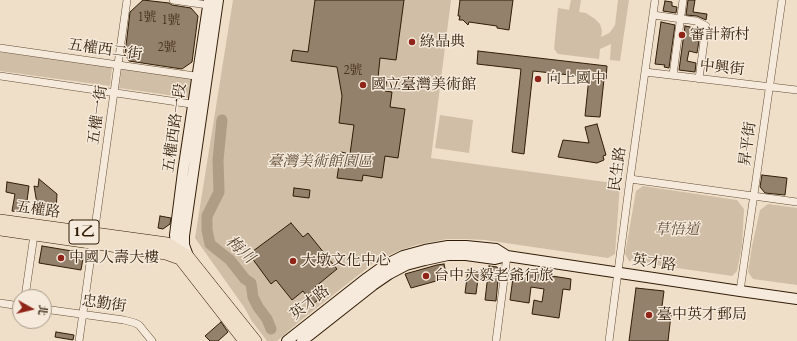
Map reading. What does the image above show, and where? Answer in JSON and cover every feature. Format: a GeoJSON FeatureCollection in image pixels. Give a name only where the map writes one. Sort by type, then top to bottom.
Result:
{"type":"FeatureCollection","features":[{"type":"Feature","properties":{"kind":"main road","name":"五權西路一段"},"geometry":{"type":"LineString","coordinates":[[202,77],[218,0]]}},
{"type":"Feature","properties":{"kind":"main road","name":"五權西路一段"},"geometry":{"type":"LineString","coordinates":[[177,248],[183,172],[198,105],[202,77],[208,3]]}},
{"type":"Feature","properties":{"kind":"main road","name":"五權路"},"geometry":{"type":"LineString","coordinates":[[0,220],[93,238]]}},
{"type":"Feature","properties":{"kind":"main road","name":"五權路"},"geometry":{"type":"LineString","coordinates":[[0,230],[34,235],[93,238],[177,248]]}},
{"type":"Feature","properties":{"kind":"main road","name":"英才路"},"geometry":{"type":"LineString","coordinates":[[287,341],[367,278],[385,265],[403,256],[448,246],[466,246],[496,249],[507,256]]}},
{"type":"Feature","properties":{"kind":"main road"},"geometry":{"type":"LineString","coordinates":[[177,248],[244,341]]}},
{"type":"Feature","properties":{"kind":"main road"},"geometry":{"type":"LineString","coordinates":[[177,248],[256,341]]}},
{"type":"Feature","properties":{"kind":"main road","name":"英才路"},"geometry":{"type":"LineString","coordinates":[[302,341],[389,274],[406,265],[448,255],[466,255],[495,259],[507,256],[797,299]]}},
{"type":"Feature","properties":{"kind":"street","name":"五權一街"},"geometry":{"type":"LineString","coordinates":[[79,341],[127,0]]}},
{"type":"Feature","properties":{"kind":"street"},"geometry":{"type":"LineString","coordinates":[[173,0],[208,3]]}},
{"type":"Feature","properties":{"kind":"street","name":"民生路"},"geometry":{"type":"LineString","coordinates":[[609,341],[655,0]]}},
{"type":"Feature","properties":{"kind":"street"},"geometry":{"type":"LineString","coordinates":[[673,75],[683,0]]}},
{"type":"Feature","properties":{"kind":"street","name":"昇平街"},"geometry":{"type":"LineString","coordinates":[[740,291],[782,0]]}},
{"type":"Feature","properties":{"kind":"street"},"geometry":{"type":"LineString","coordinates":[[653,15],[696,22],[706,26],[699,78]]}},
{"type":"Feature","properties":{"kind":"street","name":"五權西二街"},"geometry":{"type":"LineString","coordinates":[[0,48],[202,77]]}},
{"type":"Feature","properties":{"kind":"street","name":"中興街"},"geometry":{"type":"LineString","coordinates":[[645,72],[797,90]]}},
{"type":"Feature","properties":{"kind":"street"},"geometry":{"type":"LineString","coordinates":[[0,76],[198,105]]}},
{"type":"Feature","properties":{"kind":"street"},"geometry":{"type":"LineString","coordinates":[[630,179],[797,202]]}},
{"type":"Feature","properties":{"kind":"street"},"geometry":{"type":"LineString","coordinates":[[26,289],[34,235]]}},
{"type":"Feature","properties":{"kind":"street"},"geometry":{"type":"LineString","coordinates":[[496,341],[507,256]]}},
{"type":"Feature","properties":{"kind":"street"},"geometry":{"type":"LineString","coordinates":[[0,303],[12,305]]}},
{"type":"Feature","properties":{"kind":"street","name":"忠勤街"},"geometry":{"type":"LineString","coordinates":[[52,310],[135,322],[152,341]]}},
{"type":"Feature","properties":{"kind":"green space","name":"臺灣美術館園區"},"geometry":{"type":"Polygon","coordinates":[[[233,0],[451,0],[431,158],[620,184],[615,254],[608,258],[485,240],[466,239],[447,239],[416,245],[398,251],[375,262],[277,341],[267,341],[195,238],[233,0]]]}},
{"type":"Feature","properties":{"kind":"green space"},"geometry":{"type":"Polygon","coordinates":[[[571,0],[581,0],[579,12],[586,13],[600,24],[602,31],[601,37],[609,33],[615,25],[618,0],[629,0],[620,61],[610,60],[611,44],[600,49],[599,59],[558,54],[554,49],[558,8],[569,10],[571,0]]]}},
{"type":"Feature","properties":{"kind":"green space"},"geometry":{"type":"Polygon","coordinates":[[[0,52],[112,67],[110,86],[0,71],[0,52]]]}},
{"type":"Feature","properties":{"kind":"green space"},"geometry":{"type":"Polygon","coordinates":[[[122,67],[192,76],[189,98],[119,88],[122,67]]]}},
{"type":"Feature","properties":{"kind":"green space"},"geometry":{"type":"Polygon","coordinates":[[[440,115],[473,120],[469,153],[435,148],[440,115]]]}},
{"type":"Feature","properties":{"kind":"green space","name":"草悟道"},"geometry":{"type":"Polygon","coordinates":[[[643,186],[737,200],[744,209],[742,246],[737,271],[732,276],[629,261],[625,254],[636,191],[643,186]]]}},
{"type":"Feature","properties":{"kind":"green space"},"geometry":{"type":"Polygon","coordinates":[[[768,204],[797,208],[797,285],[753,279],[748,272],[760,210],[768,204]]]}},
{"type":"Feature","properties":{"kind":"building"},"geometry":{"type":"Polygon","coordinates":[[[143,0],[169,3],[172,5],[191,8],[198,16],[192,62],[182,69],[129,61],[125,54],[130,12],[143,0]]]}},
{"type":"Feature","properties":{"kind":"building","name":"國立臺灣美術館"},"geometry":{"type":"Polygon","coordinates":[[[315,0],[404,0],[396,60],[380,58],[378,78],[387,79],[385,91],[392,92],[390,107],[405,109],[398,158],[385,156],[382,178],[363,175],[362,181],[337,178],[341,152],[350,154],[354,125],[339,123],[342,96],[337,67],[291,61],[293,50],[308,52],[315,0]]]}},
{"type":"Feature","properties":{"kind":"building"},"geometry":{"type":"Polygon","coordinates":[[[460,0],[513,0],[509,30],[497,28],[497,26],[469,22],[468,25],[463,20],[459,20],[460,0]]]}},
{"type":"Feature","properties":{"kind":"building"},"geometry":{"type":"Polygon","coordinates":[[[688,0],[695,0],[693,12],[707,14],[706,20],[697,16],[686,15],[688,0]]]}},
{"type":"Feature","properties":{"kind":"building"},"geometry":{"type":"Polygon","coordinates":[[[665,1],[672,2],[672,6],[677,7],[676,13],[663,11],[665,1]]]}},
{"type":"Feature","properties":{"kind":"building"},"geometry":{"type":"Polygon","coordinates":[[[661,22],[675,25],[669,68],[664,67],[665,65],[655,64],[661,22]]]}},
{"type":"Feature","properties":{"kind":"building"},"geometry":{"type":"Polygon","coordinates":[[[685,26],[701,29],[697,53],[689,51],[687,61],[696,63],[695,72],[679,70],[685,26]]]}},
{"type":"Feature","properties":{"kind":"building"},"geometry":{"type":"Polygon","coordinates":[[[478,51],[607,66],[606,79],[604,79],[600,117],[585,116],[589,77],[533,71],[524,154],[512,152],[521,69],[477,64],[478,51]]]}},
{"type":"Feature","properties":{"kind":"building"},"geometry":{"type":"Polygon","coordinates":[[[597,124],[606,155],[603,156],[604,160],[597,163],[558,157],[563,140],[589,143],[585,127],[597,124]]]}},
{"type":"Feature","properties":{"kind":"building"},"geometry":{"type":"Polygon","coordinates":[[[762,175],[787,178],[785,195],[765,193],[760,187],[762,175]]]}},
{"type":"Feature","properties":{"kind":"building"},"geometry":{"type":"Polygon","coordinates":[[[39,179],[57,194],[56,211],[41,211],[37,204],[34,186],[38,187],[39,179]]]}},
{"type":"Feature","properties":{"kind":"building"},"geometry":{"type":"Polygon","coordinates":[[[7,182],[29,186],[26,208],[18,212],[12,211],[15,194],[6,192],[7,182]]]}},
{"type":"Feature","properties":{"kind":"building"},"geometry":{"type":"Polygon","coordinates":[[[294,188],[310,190],[309,198],[293,196],[294,188]]]}},
{"type":"Feature","properties":{"kind":"building"},"geometry":{"type":"Polygon","coordinates":[[[160,216],[171,218],[170,224],[163,229],[158,228],[160,216]]]}},
{"type":"Feature","properties":{"kind":"building","name":"大墩文化中心"},"geometry":{"type":"Polygon","coordinates":[[[291,223],[303,237],[308,233],[337,269],[315,287],[323,296],[313,304],[303,291],[292,300],[276,280],[271,284],[249,254],[291,223]]]}},
{"type":"Feature","properties":{"kind":"building","name":"中國人壽大樓"},"geometry":{"type":"Polygon","coordinates":[[[42,246],[84,253],[81,270],[39,263],[42,246]]]}},
{"type":"Feature","properties":{"kind":"building","name":"台中大毅老爺行旅"},"geometry":{"type":"Polygon","coordinates":[[[444,264],[447,278],[411,288],[405,274],[444,264]]]}},
{"type":"Feature","properties":{"kind":"building"},"geometry":{"type":"Polygon","coordinates":[[[489,266],[497,267],[499,270],[496,301],[485,300],[489,266]]]}},
{"type":"Feature","properties":{"kind":"building"},"geometry":{"type":"Polygon","coordinates":[[[468,270],[479,271],[476,294],[465,293],[468,270]]]}},
{"type":"Feature","properties":{"kind":"building"},"geometry":{"type":"Polygon","coordinates":[[[514,270],[571,279],[570,290],[563,289],[559,318],[532,314],[534,300],[542,302],[544,289],[531,287],[529,303],[510,300],[514,270]]]}},
{"type":"Feature","properties":{"kind":"building","name":"臺中英才郵局"},"geometry":{"type":"Polygon","coordinates":[[[636,288],[664,291],[661,314],[671,315],[668,341],[629,341],[636,288]]]}},
{"type":"Feature","properties":{"kind":"building"},"geometry":{"type":"Polygon","coordinates":[[[221,322],[228,332],[218,341],[210,341],[205,336],[221,322]]]}},
{"type":"Feature","properties":{"kind":"building"},"geometry":{"type":"Polygon","coordinates":[[[56,332],[74,335],[73,340],[55,337],[56,332]]]}},
{"type":"Feature","properties":{"kind":"waterway","name":"梅川"},"geometry":{"type":"LineString","coordinates":[[222,120],[218,160],[219,192],[207,216],[207,230],[210,244],[230,260],[245,279],[251,283],[253,297],[267,319],[271,329]]}},
{"type":"Feature","properties":{"kind":"place","name":"審計新村"},"geometry":{"type":"Point","coordinates":[682,35]}},
{"type":"Feature","properties":{"kind":"place","name":"綠晶典"},"geometry":{"type":"Point","coordinates":[412,42]}},
{"type":"Feature","properties":{"kind":"place","name":"向上國中"},"geometry":{"type":"Point","coordinates":[538,79]}},
{"type":"Feature","properties":{"kind":"place","name":"國立臺灣美術館"},"geometry":{"type":"Point","coordinates":[363,85]}},
{"type":"Feature","properties":{"kind":"place","name":"中國人壽大樓"},"geometry":{"type":"Point","coordinates":[61,258]}},
{"type":"Feature","properties":{"kind":"place","name":"大墩文化中心"},"geometry":{"type":"Point","coordinates":[293,261]}},
{"type":"Feature","properties":{"kind":"place","name":"台中大毅老爺行旅"},"geometry":{"type":"Point","coordinates":[426,276]}},
{"type":"Feature","properties":{"kind":"place","name":"臺中英才郵局"},"geometry":{"type":"Point","coordinates":[649,315]}}]}
